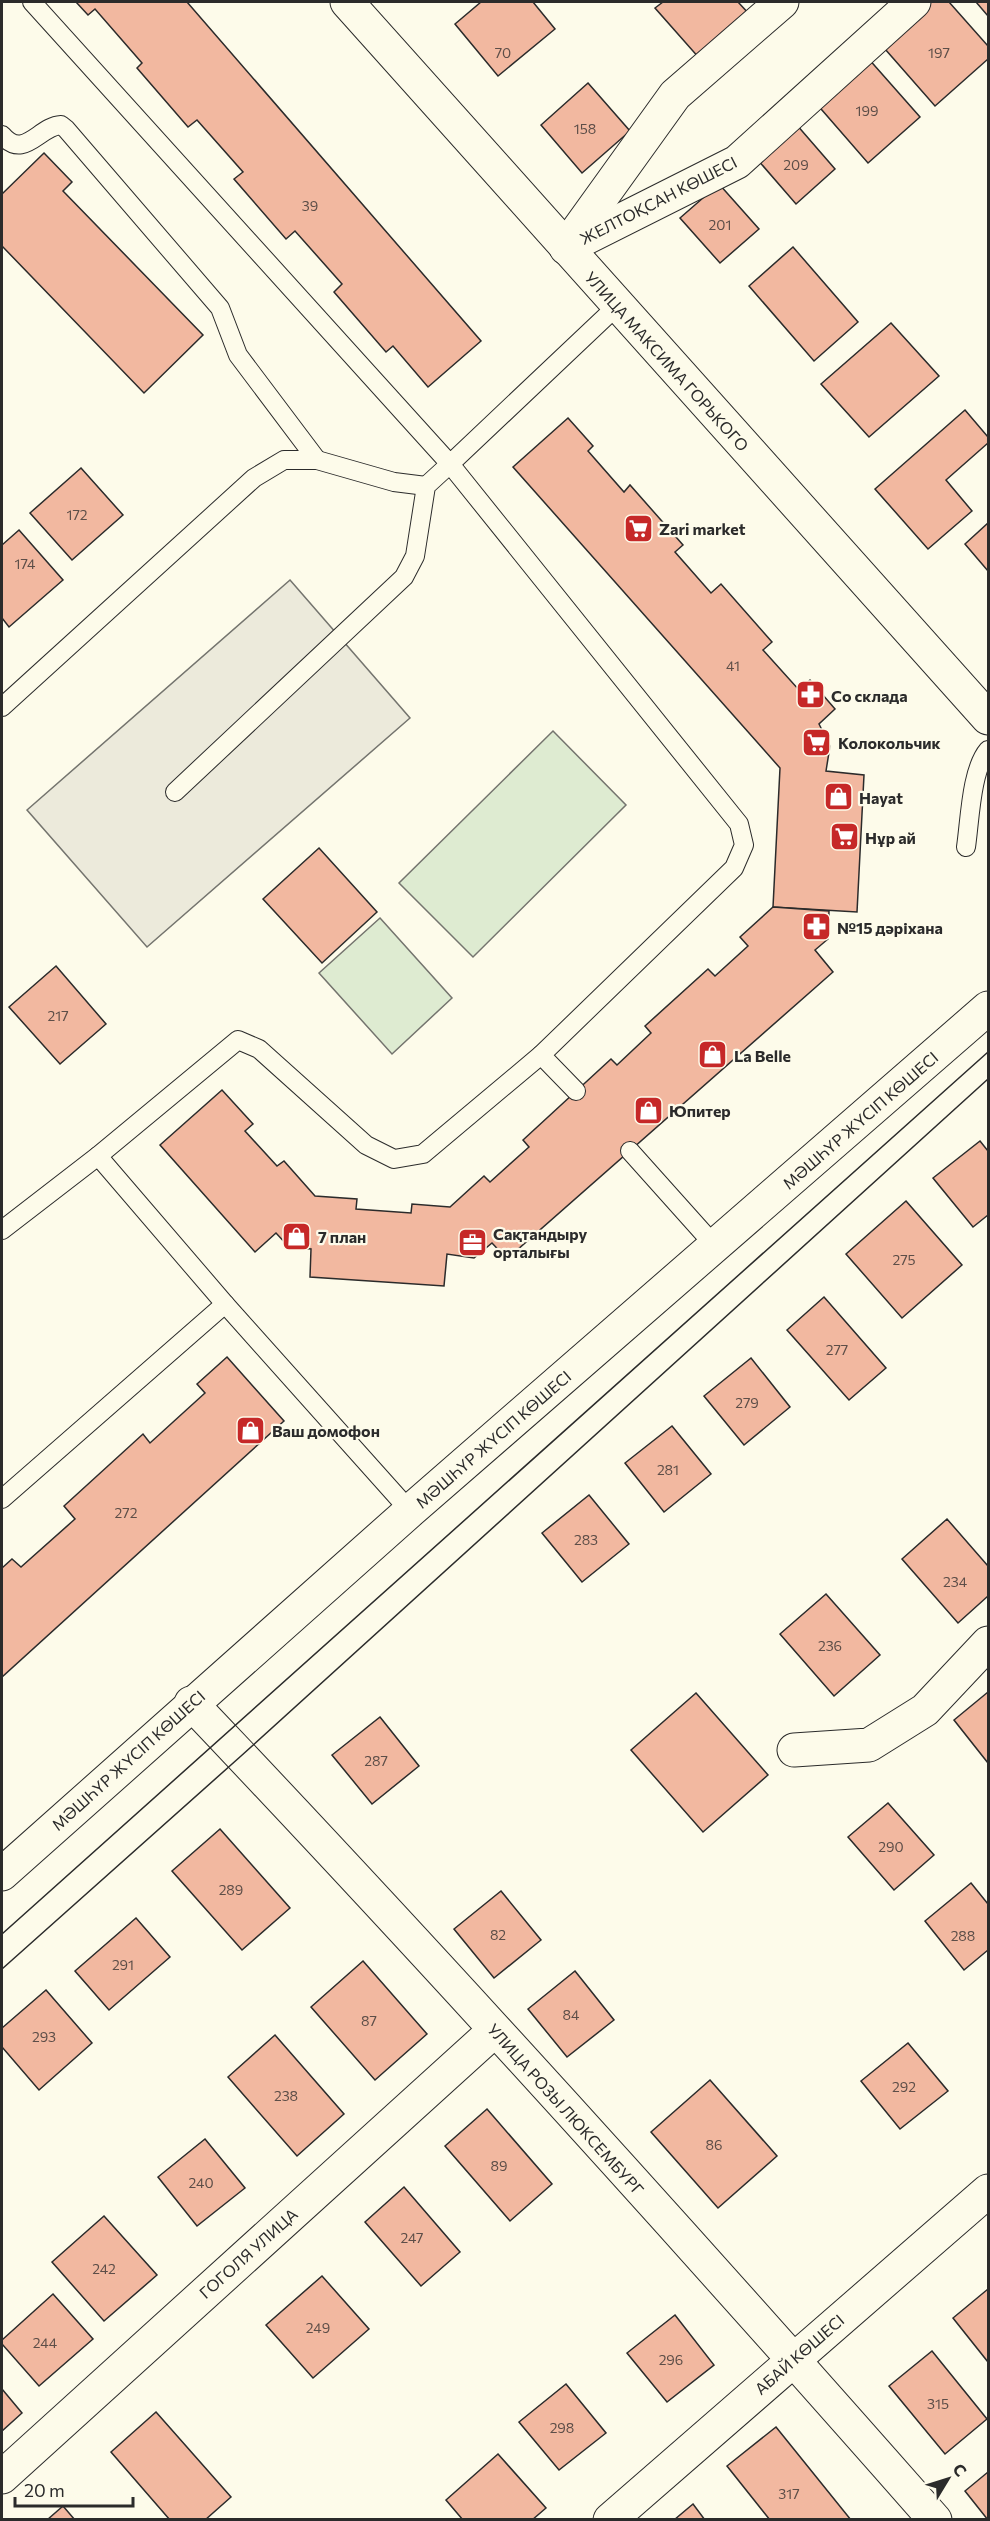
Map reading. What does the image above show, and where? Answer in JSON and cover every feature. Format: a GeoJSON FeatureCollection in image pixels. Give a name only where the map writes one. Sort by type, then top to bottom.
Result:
{"type":"FeatureCollection","features":[{"type":"Feature","properties":{"kind":"street","name":"УЛИЦА МАКСИМА ГОРЬКОГО"},"geometry":{"type":"LineString","coordinates":[[347,2],[988,718]]}},
{"type":"Feature","properties":{"kind":"street","name":"ЖЕЛТОҚСАН КӨШЕСІ"},"geometry":{"type":"LineString","coordinates":[[566,248],[675,95],[782,2]]}},
{"type":"Feature","properties":{"kind":"street","name":"ЖЕЛТОҚСАН КӨШЕСІ"},"geometry":{"type":"LineString","coordinates":[[566,248],[737,162],[914,2]]}},
{"type":"Feature","properties":{"kind":"street","name":"МӘШҺҮР ЖҮСІП КӨШЕСІ"},"geometry":{"type":"LineString","coordinates":[[2,1874],[191,1703],[988,1008]]}},
{"type":"Feature","properties":{"kind":"street"},"geometry":{"type":"LineString","coordinates":[[794,1750],[869,1745],[925,1710],[988,1643]]}},
{"type":"Feature","properties":{"kind":"street","name":"УЛИЦА РОЗЫ ЛЮКСЕМБУРГ"},"geometry":{"type":"LineString","coordinates":[[191,1703],[495,2030],[793,2358],[935,2520]]}},
{"type":"Feature","properties":{"kind":"street","name":"ГОГОЛЯ УЛИЦА"},"geometry":{"type":"LineString","coordinates":[[2,2477],[495,2030]]}},
{"type":"Feature","properties":{"kind":"street","name":"АБАЙ КӨШЕСІ"},"geometry":{"type":"LineString","coordinates":[[610,2520],[793,2358],[988,2191]]}},
{"type":"Feature","properties":{"kind":"lane"},"geometry":{"type":"LineString","coordinates":[[2,1230],[98,1156],[238,1040],[259,1049],[366,1145],[394,1159],[423,1154],[541,1055],[734,868],[744,845],[740,824],[450,464],[32,2]]}},
{"type":"Feature","properties":{"kind":"lane"},"geometry":{"type":"LineString","coordinates":[[2,135],[8,142],[17,145],[29,143],[54,125],[61,125],[66,129],[220,308],[238,355],[317,460]]}},
{"type":"Feature","properties":{"kind":"lane"},"geometry":{"type":"LineString","coordinates":[[175,792],[404,578],[415,556],[426,486],[617,306]]}},
{"type":"Feature","properties":{"kind":"lane"},"geometry":{"type":"LineString","coordinates":[[2,706],[254,477],[284,460],[317,460],[394,482],[426,486]]}},
{"type":"Feature","properties":{"kind":"lane"},"geometry":{"type":"LineString","coordinates":[[966,847],[978,770],[988,750]]}},
{"type":"Feature","properties":{"kind":"lane"},"geometry":{"type":"LineString","coordinates":[[541,1055],[576,1091]]}},
{"type":"Feature","properties":{"kind":"lane"},"geometry":{"type":"LineString","coordinates":[[630,1151],[715,1246]]}},
{"type":"Feature","properties":{"kind":"lane"},"geometry":{"type":"LineString","coordinates":[[98,1156],[225,1304],[410,1511]]}},
{"type":"Feature","properties":{"kind":"lane"},"geometry":{"type":"LineString","coordinates":[[2,1499],[225,1304]]}},
{"type":"Feature","properties":{"kind":"green space"},"geometry":{"type":"Polygon","coordinates":[[[553,731],[626,805],[473,957],[399,883],[553,731]]]}},
{"type":"Feature","properties":{"kind":"green space"},"geometry":{"type":"Polygon","coordinates":[[[380,918],[452,998],[392,1054],[319,973],[380,918]]]}},
{"type":"Feature","properties":{"kind":"shaded area"},"geometry":{"type":"Polygon","coordinates":[[[290,580],[410,718],[147,947],[27,810],[290,580]]]}},
{"type":"Feature","properties":{"kind":"building"},"geometry":{"type":"Polygon","coordinates":[[[76,2],[187,2],[481,341],[428,387],[393,346],[386,352],[334,292],[342,284],[295,231],[286,239],[234,179],[243,172],[197,120],[188,127],[137,68],[142,63],[95,9],[88,15],[76,2]]]}},
{"type":"Feature","properties":{"kind":"building"},"geometry":{"type":"Polygon","coordinates":[[[481,2],[533,2],[555,29],[498,76],[455,24],[481,2]]]}},
{"type":"Feature","properties":{"kind":"building"},"geometry":{"type":"Polygon","coordinates":[[[663,2],[738,2],[750,15],[700,59],[655,8],[663,2]]]}},
{"type":"Feature","properties":{"kind":"building"},"geometry":{"type":"Polygon","coordinates":[[[923,2],[949,2],[988,46],[988,59],[935,106],[878,41],[923,2]]]}},
{"type":"Feature","properties":{"kind":"building"},"geometry":{"type":"Polygon","coordinates":[[[976,2],[988,2],[988,16],[976,2]]]}},
{"type":"Feature","properties":{"kind":"building"},"geometry":{"type":"Polygon","coordinates":[[[867,57],[920,117],[868,163],[815,102],[867,57]]]}},
{"type":"Feature","properties":{"kind":"building"},"geometry":{"type":"Polygon","coordinates":[[[588,83],[630,131],[582,173],[541,125],[588,83]]]}},
{"type":"Feature","properties":{"kind":"building"},"geometry":{"type":"Polygon","coordinates":[[[796,124],[835,169],[796,204],[757,159],[796,124]]]}},
{"type":"Feature","properties":{"kind":"building"},"geometry":{"type":"Polygon","coordinates":[[[44,153],[72,182],[63,191],[203,335],[144,393],[2,246],[2,194],[44,153]]]}},
{"type":"Feature","properties":{"kind":"building"},"geometry":{"type":"Polygon","coordinates":[[[719,184],[759,229],[720,263],[680,218],[719,184]]]}},
{"type":"Feature","properties":{"kind":"building"},"geometry":{"type":"Polygon","coordinates":[[[793,247],[858,322],[814,361],[749,286],[793,247]]]}},
{"type":"Feature","properties":{"kind":"building"},"geometry":{"type":"Polygon","coordinates":[[[891,323],[939,376],[869,437],[821,384],[891,323]]]}},
{"type":"Feature","properties":{"kind":"building"},"geometry":{"type":"Polygon","coordinates":[[[965,410],[988,437],[988,443],[946,480],[972,511],[928,549],[875,489],[965,410]]]}},
{"type":"Feature","properties":{"kind":"building"},"geometry":{"type":"Polygon","coordinates":[[[568,418],[593,446],[588,451],[624,492],[630,485],[683,545],[675,552],[711,593],[721,584],[772,642],[763,650],[799,690],[810,680],[835,709],[819,724],[830,746],[826,771],[864,775],[857,912],[773,907],[780,768],[513,467],[568,418]]]}},
{"type":"Feature","properties":{"kind":"building"},"geometry":{"type":"Polygon","coordinates":[[[81,468],[123,515],[72,560],[30,513],[81,468]]]}},
{"type":"Feature","properties":{"kind":"building"},"geometry":{"type":"Polygon","coordinates":[[[988,523],[988,571],[965,544],[988,523]]]}},
{"type":"Feature","properties":{"kind":"building"},"geometry":{"type":"Polygon","coordinates":[[[19,530],[63,580],[9,627],[2,618],[2,545],[19,530]]]}},
{"type":"Feature","properties":{"kind":"building"},"geometry":{"type":"Polygon","coordinates":[[[319,848],[377,912],[322,963],[263,899],[319,848]]]}},
{"type":"Feature","properties":{"kind":"building"},"geometry":{"type":"Polygon","coordinates":[[[773,907],[829,911],[828,939],[815,950],[833,972],[507,1259],[492,1243],[474,1258],[447,1254],[444,1286],[310,1277],[311,1249],[289,1247],[276,1233],[255,1252],[160,1145],[222,1090],[253,1124],[245,1131],[277,1166],[284,1161],[315,1196],[357,1199],[356,1209],[411,1213],[412,1204],[450,1207],[484,1176],[490,1182],[529,1147],[523,1140],[611,1059],[617,1065],[651,1033],[645,1026],[708,969],[715,976],[748,946],[740,937],[773,907]]]}},
{"type":"Feature","properties":{"kind":"building"},"geometry":{"type":"Polygon","coordinates":[[[56,966],[106,1024],[60,1064],[9,1007],[56,966]]]}},
{"type":"Feature","properties":{"kind":"building"},"geometry":{"type":"Polygon","coordinates":[[[980,1141],[988,1151],[988,1215],[973,1227],[933,1178],[980,1141]]]}},
{"type":"Feature","properties":{"kind":"building"},"geometry":{"type":"Polygon","coordinates":[[[906,1201],[962,1265],[902,1318],[846,1254],[906,1201]]]}},
{"type":"Feature","properties":{"kind":"building"},"geometry":{"type":"Polygon","coordinates":[[[824,1297],[886,1368],[849,1400],[787,1330],[824,1297]]]}},
{"type":"Feature","properties":{"kind":"building"},"geometry":{"type":"Polygon","coordinates":[[[227,1357],[284,1421],[2,1677],[2,1568],[12,1559],[21,1567],[75,1519],[64,1506],[143,1434],[150,1443],[205,1393],[197,1384],[227,1357]]]}},
{"type":"Feature","properties":{"kind":"building"},"geometry":{"type":"Polygon","coordinates":[[[751,1358],[790,1407],[744,1445],[704,1396],[751,1358]]]}},
{"type":"Feature","properties":{"kind":"building"},"geometry":{"type":"Polygon","coordinates":[[[672,1426],[711,1474],[664,1512],[625,1463],[672,1426]]]}},
{"type":"Feature","properties":{"kind":"building"},"geometry":{"type":"Polygon","coordinates":[[[589,1495],[629,1544],[582,1582],[542,1533],[589,1495]]]}},
{"type":"Feature","properties":{"kind":"building"},"geometry":{"type":"Polygon","coordinates":[[[947,1519],[988,1566],[988,1596],[958,1623],[902,1559],[947,1519]]]}},
{"type":"Feature","properties":{"kind":"building"},"geometry":{"type":"Polygon","coordinates":[[[826,1594],[880,1655],[834,1696],[780,1634],[826,1594]]]}},
{"type":"Feature","properties":{"kind":"building"},"geometry":{"type":"Polygon","coordinates":[[[988,1692],[988,1763],[954,1720],[988,1692]]]}},
{"type":"Feature","properties":{"kind":"building"},"geometry":{"type":"Polygon","coordinates":[[[696,1693],[768,1775],[703,1832],[631,1750],[696,1693]]]}},
{"type":"Feature","properties":{"kind":"building"},"geometry":{"type":"Polygon","coordinates":[[[380,1717],[419,1766],[372,1804],[332,1755],[380,1717]]]}},
{"type":"Feature","properties":{"kind":"building"},"geometry":{"type":"Polygon","coordinates":[[[888,1803],[934,1855],[894,1890],[848,1837],[888,1803]]]}},
{"type":"Feature","properties":{"kind":"building"},"geometry":{"type":"Polygon","coordinates":[[[220,1829],[290,1908],[242,1950],[172,1871],[220,1829]]]}},
{"type":"Feature","properties":{"kind":"building"},"geometry":{"type":"Polygon","coordinates":[[[971,1883],[988,1904],[988,1950],[964,1970],[925,1921],[971,1883]]]}},
{"type":"Feature","properties":{"kind":"building"},"geometry":{"type":"Polygon","coordinates":[[[501,1891],[541,1940],[494,1978],[454,1929],[501,1891]]]}},
{"type":"Feature","properties":{"kind":"building"},"geometry":{"type":"Polygon","coordinates":[[[136,1918],[170,1957],[109,2010],[75,1971],[136,1918]]]}},
{"type":"Feature","properties":{"kind":"building"},"geometry":{"type":"Polygon","coordinates":[[[363,1961],[427,2034],[375,2080],[311,2007],[363,1961]]]}},
{"type":"Feature","properties":{"kind":"building"},"geometry":{"type":"Polygon","coordinates":[[[575,1971],[614,2020],[567,2057],[528,2009],[575,1971]]]}},
{"type":"Feature","properties":{"kind":"building"},"geometry":{"type":"Polygon","coordinates":[[[46,1990],[92,2043],[39,2090],[2,2047],[2,2028],[46,1990]]]}},
{"type":"Feature","properties":{"kind":"building"},"geometry":{"type":"Polygon","coordinates":[[[275,2035],[344,2114],[297,2156],[228,2077],[275,2035]]]}},
{"type":"Feature","properties":{"kind":"building"},"geometry":{"type":"Polygon","coordinates":[[[908,2043],[948,2091],[900,2129],[861,2081],[908,2043]]]}},
{"type":"Feature","properties":{"kind":"building"},"geometry":{"type":"Polygon","coordinates":[[[710,2080],[777,2156],[718,2208],[651,2132],[710,2080]]]}},
{"type":"Feature","properties":{"kind":"building"},"geometry":{"type":"Polygon","coordinates":[[[487,2109],[552,2184],[510,2221],[445,2146],[487,2109]]]}},
{"type":"Feature","properties":{"kind":"building"},"geometry":{"type":"Polygon","coordinates":[[[205,2139],[245,2188],[197,2226],[158,2177],[205,2139]]]}},
{"type":"Feature","properties":{"kind":"building"},"geometry":{"type":"Polygon","coordinates":[[[404,2187],[460,2252],[421,2286],[365,2222],[404,2187]]]}},
{"type":"Feature","properties":{"kind":"building"},"geometry":{"type":"Polygon","coordinates":[[[104,2216],[157,2275],[104,2321],[52,2262],[104,2216]]]}},
{"type":"Feature","properties":{"kind":"building"},"geometry":{"type":"Polygon","coordinates":[[[322,2276],[369,2329],[313,2378],[266,2325],[322,2276]]]}},
{"type":"Feature","properties":{"kind":"building"},"geometry":{"type":"Polygon","coordinates":[[[988,2289],[988,2362],[953,2318],[988,2289]]]}},
{"type":"Feature","properties":{"kind":"building"},"geometry":{"type":"Polygon","coordinates":[[[53,2294],[93,2339],[39,2386],[2,2344],[2,2340],[53,2294]]]}},
{"type":"Feature","properties":{"kind":"building"},"geometry":{"type":"Polygon","coordinates":[[[675,2315],[714,2365],[667,2402],[627,2353],[675,2315]]]}},
{"type":"Feature","properties":{"kind":"building"},"geometry":{"type":"Polygon","coordinates":[[[932,2351],[987,2419],[945,2454],[889,2386],[932,2351]]]}},
{"type":"Feature","properties":{"kind":"building"},"geometry":{"type":"Polygon","coordinates":[[[566,2384],[606,2433],[559,2470],[519,2422],[566,2384]]]}},
{"type":"Feature","properties":{"kind":"building"},"geometry":{"type":"Polygon","coordinates":[[[2,2389],[22,2413],[2,2431],[2,2389]]]}},
{"type":"Feature","properties":{"kind":"building"},"geometry":{"type":"Polygon","coordinates":[[[156,2412],[231,2497],[205,2520],[170,2520],[111,2452],[156,2412]]]}},
{"type":"Feature","properties":{"kind":"building"},"geometry":{"type":"Polygon","coordinates":[[[776,2427],[851,2520],[770,2520],[727,2466],[776,2427]]]}},
{"type":"Feature","properties":{"kind":"building"},"geometry":{"type":"Polygon","coordinates":[[[498,2454],[546,2508],[532,2520],[463,2520],[446,2500],[498,2454]]]}},
{"type":"Feature","properties":{"kind":"building"},"geometry":{"type":"Polygon","coordinates":[[[988,2472],[988,2520],[965,2491],[988,2472]]]}},
{"type":"Feature","properties":{"kind":"building"},"geometry":{"type":"Polygon","coordinates":[[[693,2504],[705,2520],[674,2520],[693,2504]]]}},
{"type":"Feature","properties":{"kind":"building"},"geometry":{"type":"Polygon","coordinates":[[[63,2506],[75,2520],[47,2520],[63,2506]]]}},
{"type":"Feature","properties":{"kind":"tram line"},"geometry":{"type":"LineString","coordinates":[[2,1934],[988,1052]]}},
{"type":"Feature","properties":{"kind":"tram line"},"geometry":{"type":"LineString","coordinates":[[2,1969],[241,1756],[988,1079]]}},
{"type":"Feature","properties":{"kind":"place","name":"Zari market"},"geometry":{"type":"Point","coordinates":[638,528]}},
{"type":"Feature","properties":{"kind":"place","name":"Со склада"},"geometry":{"type":"Point","coordinates":[810,695]}},
{"type":"Feature","properties":{"kind":"place","name":"Колокольчик"},"geometry":{"type":"Point","coordinates":[817,742]}},
{"type":"Feature","properties":{"kind":"place","name":"Hayat"},"geometry":{"type":"Point","coordinates":[838,797]}},
{"type":"Feature","properties":{"kind":"place","name":"Нұр ай"},"geometry":{"type":"Point","coordinates":[844,837]}},
{"type":"Feature","properties":{"kind":"place","name":"№15 дәріхана"},"geometry":{"type":"Point","coordinates":[816,927]}},
{"type":"Feature","properties":{"kind":"place","name":"La Belle"},"geometry":{"type":"Point","coordinates":[713,1055]}},
{"type":"Feature","properties":{"kind":"place","name":"Юпитер"},"geometry":{"type":"Point","coordinates":[648,1110]}},
{"type":"Feature","properties":{"kind":"place","name":"7 план"},"geometry":{"type":"Point","coordinates":[297,1236]}},
{"type":"Feature","properties":{"kind":"place","name":"Сақтандыру орталығы"},"geometry":{"type":"Point","coordinates":[472,1242]}},
{"type":"Feature","properties":{"kind":"place","name":"Ваш домофон"},"geometry":{"type":"Point","coordinates":[251,1430]}}]}
